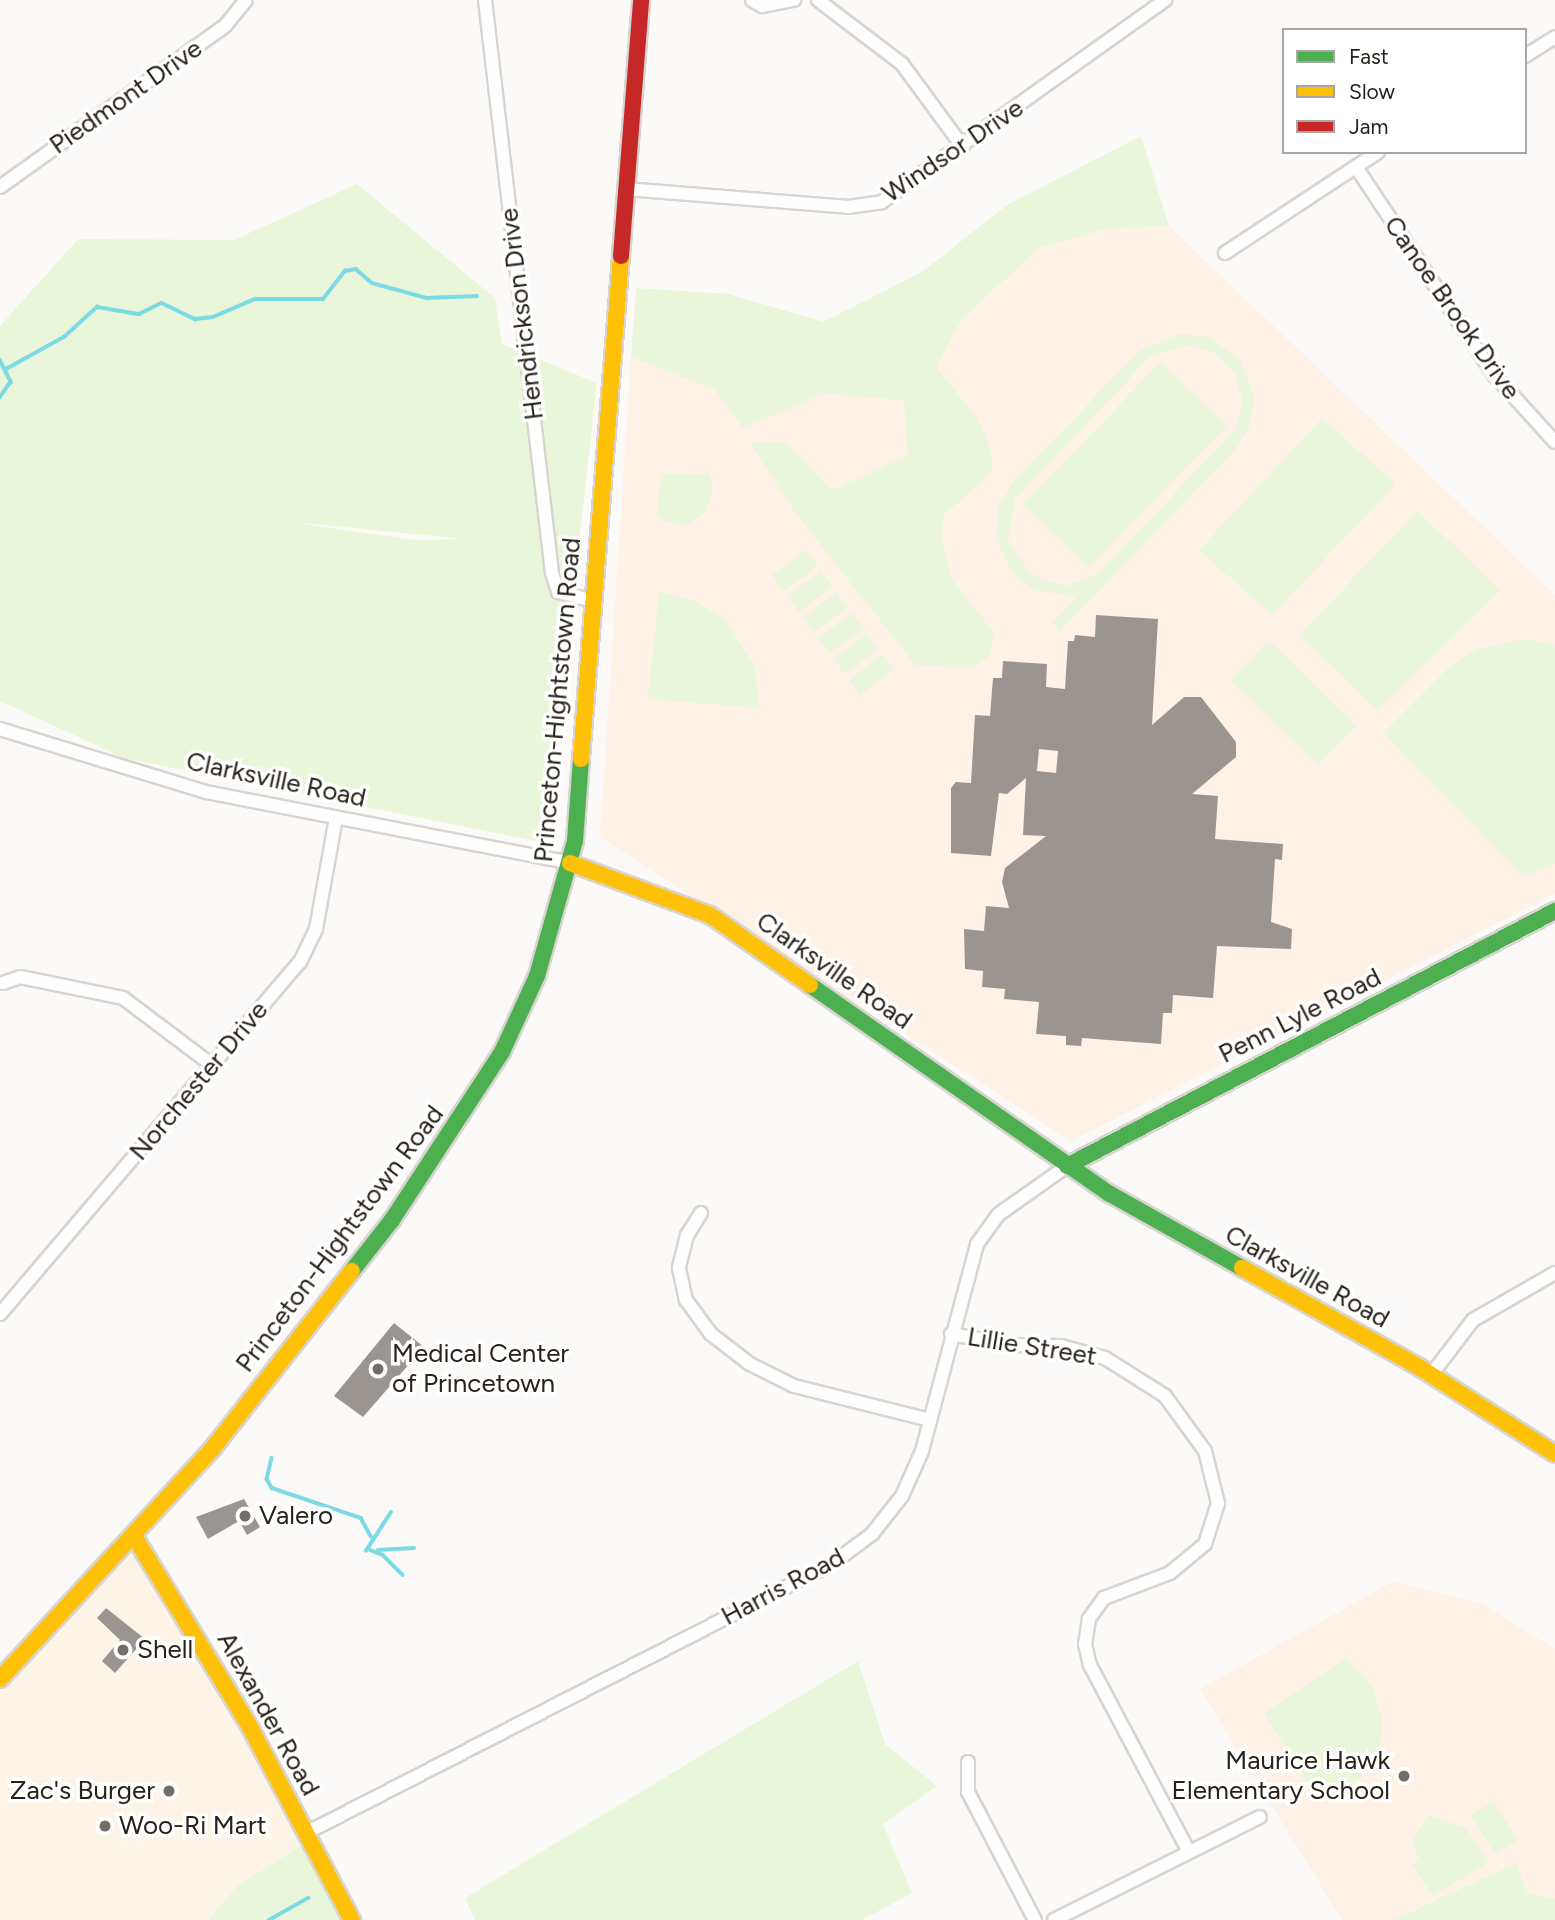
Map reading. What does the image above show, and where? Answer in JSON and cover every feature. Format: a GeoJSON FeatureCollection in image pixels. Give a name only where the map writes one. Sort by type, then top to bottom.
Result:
{"type":"FeatureCollection","features":[{"type":"Feature","properties":{"kind":"street","name":"Piedmont Drive"},"geometry":{"type":"LineString","coordinates":[[0,187],[225,26],[246,0]]}},
{"type":"Feature","properties":{"kind":"street","name":"Hendrickson Drive"},"geometry":{"type":"LineString","coordinates":[[485,0],[552,573],[558,592],[593,601]]}},
{"type":"Feature","properties":{"kind":"street","name":"Princeton-Hightstown Road"},"geometry":{"type":"LineString","coordinates":[[0,1679],[213,1448],[384,1230],[463,1116],[502,1052],[537,976],[570,863],[641,0]]}},
{"type":"Feature","properties":{"kind":"street"},"geometry":{"type":"LineString","coordinates":[[752,0],[762,6],[794,0]]}},
{"type":"Feature","properties":{"kind":"street"},"geometry":{"type":"LineString","coordinates":[[818,0],[894,56],[963,147]]}},
{"type":"Feature","properties":{"kind":"street","name":"Windsor Drive"},"geometry":{"type":"LineString","coordinates":[[626,189],[865,206],[896,196],[1165,0]]}},
{"type":"Feature","properties":{"kind":"street"},"geometry":{"type":"LineString","coordinates":[[1527,55],[1554,40]]}},
{"type":"Feature","properties":{"kind":"street"},"geometry":{"type":"LineString","coordinates":[[1225,253],[1375,154]]}},
{"type":"Feature","properties":{"kind":"street","name":"Canoe Brook Drive"},"geometry":{"type":"LineString","coordinates":[[1356,167],[1495,376],[1555,442]]}},
{"type":"Feature","properties":{"kind":"street","name":"Clarksville Road"},"geometry":{"type":"LineString","coordinates":[[0,729],[155,779],[336,818],[570,863],[687,904],[737,931],[1067,1166],[1431,1374],[1555,1454]]}},
{"type":"Feature","properties":{"kind":"street","name":"Norchester Drive"},"geometry":{"type":"LineString","coordinates":[[0,1314],[212,1065],[309,946],[336,818]]}},
{"type":"Feature","properties":{"kind":"street","name":"Penn Lyle Road"},"geometry":{"type":"LineString","coordinates":[[1067,1166],[1131,1128],[1555,911]]}},
{"type":"Feature","properties":{"kind":"street"},"geometry":{"type":"LineString","coordinates":[[3,983],[20,977],[123,998],[212,1065]]}},
{"type":"Feature","properties":{"kind":"street","name":"Harris Road"},"geometry":{"type":"LineString","coordinates":[[306,1833],[833,1563],[872,1534],[902,1496],[930,1420],[970,1260],[986,1228],[1067,1166]]}},
{"type":"Feature","properties":{"kind":"street"},"geometry":{"type":"LineString","coordinates":[[701,1213],[687,1235],[679,1268],[685,1300],[711,1334],[750,1364],[784,1381],[930,1420]]}},
{"type":"Feature","properties":{"kind":"street"},"geometry":{"type":"LineString","coordinates":[[1431,1374],[1473,1321],[1555,1275]]}},
{"type":"Feature","properties":{"kind":"street","name":"Lillie Street"},"geometry":{"type":"LineString","coordinates":[[951,1334],[1012,1345],[1061,1346],[1105,1357],[1165,1396],[1205,1451],[1218,1503],[1205,1544],[1170,1573],[1104,1598],[1089,1619],[1085,1644],[1090,1665],[1188,1850]]}},
{"type":"Feature","properties":{"kind":"street","name":"Alexander Road"},"geometry":{"type":"LineString","coordinates":[[134,1536],[249,1725],[352,1920]]}},
{"type":"Feature","properties":{"kind":"street"},"geometry":{"type":"LineString","coordinates":[[968,1762],[968,1792],[1035,1920]]}},
{"type":"Feature","properties":{"kind":"street"},"geometry":{"type":"LineString","coordinates":[[1054,1920],[1260,1816]]}},
{"type":"Feature","properties":{"kind":"shaded area"},"geometry":{"type":"Polygon","coordinates":[[[1169,226],[1555,595],[1555,894],[1071,1141],[600,837],[631,357],[727,366],[961,320],[1039,248],[1107,229],[1169,226]]]}},
{"type":"Feature","properties":{"kind":"shaded area"},"geometry":{"type":"Polygon","coordinates":[[[134,1536],[309,1840],[236,1887],[208,1920],[0,1920],[0,1679],[134,1536]]]}},
{"type":"Feature","properties":{"kind":"shaded area","name":"Maurice Hawk Elementary School"},"geometry":{"type":"Polygon","coordinates":[[[1394,1581],[1483,1604],[1555,1649],[1555,1899],[1527,1892],[1515,1863],[1393,1920],[1342,1920],[1200,1689],[1394,1581]]]}},
{"type":"Feature","properties":{"kind":"green space"},"geometry":{"type":"Polygon","coordinates":[[[1141,136],[1169,226],[1107,229],[1039,248],[961,320],[936,367],[977,418],[989,445],[993,471],[944,515],[941,533],[951,578],[995,634],[990,655],[974,668],[916,666],[794,511],[750,443],[786,443],[832,490],[908,455],[904,400],[824,394],[743,428],[715,390],[631,357],[636,288],[729,294],[823,322],[922,272],[1007,205],[1141,136]]]}},
{"type":"Feature","properties":{"kind":"green space"},"geometry":{"type":"Polygon","coordinates":[[[357,184],[495,298],[502,344],[597,383],[545,843],[124,758],[0,701],[0,326],[78,239],[234,240],[357,184]],[[303,523],[416,540],[463,539],[303,523]]]}},
{"type":"Feature","properties":{"kind":"green space"},"geometry":{"type":"Polygon","coordinates":[[[1183,333],[1211,338],[1241,361],[1254,398],[1250,426],[1235,450],[1060,631],[1052,623],[1077,596],[1036,591],[1012,573],[996,538],[999,506],[1013,482],[1139,351],[1183,333]],[[1185,345],[1149,358],[1015,499],[1008,540],[1031,575],[1065,586],[1097,575],[1235,430],[1243,403],[1235,374],[1214,352],[1185,345]]]}},
{"type":"Feature","properties":{"kind":"green space"},"geometry":{"type":"Polygon","coordinates":[[[1161,362],[1227,426],[1089,568],[1023,504],[1161,362]]]}},
{"type":"Feature","properties":{"kind":"green space"},"geometry":{"type":"Polygon","coordinates":[[[1322,418],[1396,484],[1272,615],[1199,550],[1322,418]]]}},
{"type":"Feature","properties":{"kind":"green space"},"geometry":{"type":"Polygon","coordinates":[[[661,473],[710,475],[713,492],[705,512],[687,525],[662,521],[657,515],[661,473]]]}},
{"type":"Feature","properties":{"kind":"green space"},"geometry":{"type":"Polygon","coordinates":[[[1418,511],[1500,590],[1378,710],[1299,635],[1418,511]]]}},
{"type":"Feature","properties":{"kind":"green space"},"geometry":{"type":"Polygon","coordinates":[[[806,550],[818,566],[783,591],[772,575],[806,550]]]}},
{"type":"Feature","properties":{"kind":"green space"},"geometry":{"type":"Polygon","coordinates":[[[821,571],[833,587],[799,612],[787,596],[821,571]]]}},
{"type":"Feature","properties":{"kind":"green space"},"geometry":{"type":"Polygon","coordinates":[[[659,592],[691,599],[725,619],[755,668],[759,708],[648,699],[659,592]]]}},
{"type":"Feature","properties":{"kind":"green space"},"geometry":{"type":"Polygon","coordinates":[[[837,592],[848,607],[814,632],[803,617],[837,592]]]}},
{"type":"Feature","properties":{"kind":"green space"},"geometry":{"type":"Polygon","coordinates":[[[852,613],[864,628],[830,653],[818,638],[852,613]]]}},
{"type":"Feature","properties":{"kind":"green space"},"geometry":{"type":"Polygon","coordinates":[[[867,634],[879,649],[845,674],[833,659],[867,634]]]}},
{"type":"Feature","properties":{"kind":"green space"},"geometry":{"type":"Polygon","coordinates":[[[1524,639],[1555,645],[1555,864],[1524,877],[1383,733],[1450,666],[1477,649],[1524,639]]]}},
{"type":"Feature","properties":{"kind":"green space"},"geometry":{"type":"Polygon","coordinates":[[[1269,641],[1357,726],[1318,765],[1231,681],[1269,641]]]}},
{"type":"Feature","properties":{"kind":"green space"},"geometry":{"type":"Polygon","coordinates":[[[883,654],[894,670],[860,695],[849,680],[883,654]]]}},
{"type":"Feature","properties":{"kind":"green space"},"geometry":{"type":"Polygon","coordinates":[[[1347,1658],[1373,1687],[1382,1719],[1380,1746],[1360,1778],[1318,1800],[1264,1713],[1347,1658]]]}},
{"type":"Feature","properties":{"kind":"green space"},"geometry":{"type":"Polygon","coordinates":[[[858,1661],[885,1744],[937,1786],[883,1824],[912,1893],[862,1920],[475,1920],[465,1898],[858,1661]]]}},
{"type":"Feature","properties":{"kind":"green space"},"geometry":{"type":"Polygon","coordinates":[[[1494,1801],[1518,1840],[1495,1854],[1471,1815],[1494,1801]]]}},
{"type":"Feature","properties":{"kind":"green space"},"geometry":{"type":"Polygon","coordinates":[[[1428,1815],[1466,1828],[1489,1862],[1433,1896],[1412,1864],[1419,1858],[1412,1841],[1428,1815]]]}},
{"type":"Feature","properties":{"kind":"green space"},"geometry":{"type":"Polygon","coordinates":[[[309,1840],[352,1920],[208,1920],[236,1887],[309,1840]]]}},
{"type":"Feature","properties":{"kind":"green space"},"geometry":{"type":"Polygon","coordinates":[[[1516,1863],[1527,1892],[1555,1899],[1555,1920],[1393,1920],[1516,1863]]]}},
{"type":"Feature","properties":{"kind":"building"},"geometry":{"type":"Polygon","coordinates":[[[1096,615],[1158,619],[1152,725],[1184,697],[1201,697],[1236,742],[1236,757],[1192,794],[1218,796],[1215,839],[1283,844],[1282,860],[1275,859],[1271,922],[1292,929],[1291,949],[1217,946],[1213,998],[1173,995],[1172,1013],[1163,1013],[1161,1044],[1082,1038],[1081,1046],[1066,1045],[1066,1036],[1036,1034],[1039,1002],[1004,999],[1005,989],[982,987],[983,971],[965,969],[964,929],[984,931],[986,906],[1009,908],[1002,882],[1005,868],[1046,836],[1023,835],[1026,778],[1007,794],[999,793],[991,856],[951,853],[951,788],[956,782],[971,783],[975,715],[990,716],[993,678],[1002,678],[1003,661],[1047,664],[1046,687],[1065,689],[1068,641],[1074,641],[1075,635],[1095,637],[1096,615]],[[1039,749],[1037,771],[1056,773],[1058,751],[1039,749]]]}},
{"type":"Feature","properties":{"kind":"building","name":"Medical Center of Princetown"},"geometry":{"type":"Polygon","coordinates":[[[394,1323],[424,1347],[363,1417],[334,1396],[394,1323]]]}},
{"type":"Feature","properties":{"kind":"building"},"geometry":{"type":"Polygon","coordinates":[[[244,1499],[260,1527],[247,1535],[239,1521],[208,1539],[196,1517],[244,1499]]]}},
{"type":"Feature","properties":{"kind":"building","name":"Shell"},"geometry":{"type":"Polygon","coordinates":[[[106,1608],[145,1639],[115,1673],[102,1661],[120,1640],[97,1618],[106,1608]]]}},
{"type":"Feature","properties":{"kind":"waterway"},"geometry":{"type":"LineString","coordinates":[[6,369],[64,337],[97,307],[139,314],[162,303],[195,319],[213,317],[255,299],[323,299],[345,271],[356,269],[372,283],[427,298],[477,296]]}},
{"type":"Feature","properties":{"kind":"waterway"},"geometry":{"type":"LineString","coordinates":[[0,360],[11,382],[0,398]]}},
{"type":"Feature","properties":{"kind":"waterway"},"geometry":{"type":"LineString","coordinates":[[272,1458],[267,1479],[272,1488],[361,1518],[371,1536]]}},
{"type":"Feature","properties":{"kind":"waterway"},"geometry":{"type":"LineString","coordinates":[[366,1551],[391,1512]]}},
{"type":"Feature","properties":{"kind":"waterway"},"geometry":{"type":"LineString","coordinates":[[378,1550],[414,1548]]}},
{"type":"Feature","properties":{"kind":"waterway"},"geometry":{"type":"LineString","coordinates":[[368,1549],[383,1555],[403,1575]]}},
{"type":"Feature","properties":{"kind":"waterway"},"geometry":{"type":"LineString","coordinates":[[269,1920],[308,1898]]}},
{"type":"Feature","properties":{"kind":"traffic: fast"},"geometry":{"type":"LineString","coordinates":[[352,1271],[392,1220],[502,1052],[537,976],[575,841],[581,759]]}},
{"type":"Feature","properties":{"kind":"traffic: fast"},"geometry":{"type":"LineString","coordinates":[[1067,1166],[1555,911]]}},
{"type":"Feature","properties":{"kind":"traffic: fast"},"geometry":{"type":"LineString","coordinates":[[810,985],[1110,1194],[1242,1268]]}},
{"type":"Feature","properties":{"kind":"traffic: slow"},"geometry":{"type":"LineString","coordinates":[[581,759],[621,256]]}},
{"type":"Feature","properties":{"kind":"traffic: slow"},"geometry":{"type":"LineString","coordinates":[[570,863],[710,915],[810,985]]}},
{"type":"Feature","properties":{"kind":"traffic: slow"},"geometry":{"type":"LineString","coordinates":[[1242,1268],[1419,1367],[1555,1454]]}},
{"type":"Feature","properties":{"kind":"traffic: slow"},"geometry":{"type":"LineString","coordinates":[[0,1679],[213,1448],[352,1271]]}},
{"type":"Feature","properties":{"kind":"traffic: slow"},"geometry":{"type":"LineString","coordinates":[[134,1536],[249,1725],[352,1920]]}},
{"type":"Feature","properties":{"kind":"traffic: jam"},"geometry":{"type":"LineString","coordinates":[[621,256],[641,0]]}},
{"type":"Feature","properties":{"kind":"place","name":"Medical Center of Princetown"},"geometry":{"type":"Point","coordinates":[378,1369]}},
{"type":"Feature","properties":{"kind":"place","name":"Valero"},"geometry":{"type":"Point","coordinates":[245,1516]}},
{"type":"Feature","properties":{"kind":"place","name":"Shell"},"geometry":{"type":"Point","coordinates":[123,1650]}},
{"type":"Feature","properties":{"kind":"place","name":"Maurice Hawk Elementary School"},"geometry":{"type":"Point","coordinates":[1404,1776]}},
{"type":"Feature","properties":{"kind":"place","name":"Zac's Burger"},"geometry":{"type":"Point","coordinates":[169,1791]}},
{"type":"Feature","properties":{"kind":"place","name":"Woo-Ri Mart"},"geometry":{"type":"Point","coordinates":[105,1826]}}]}
